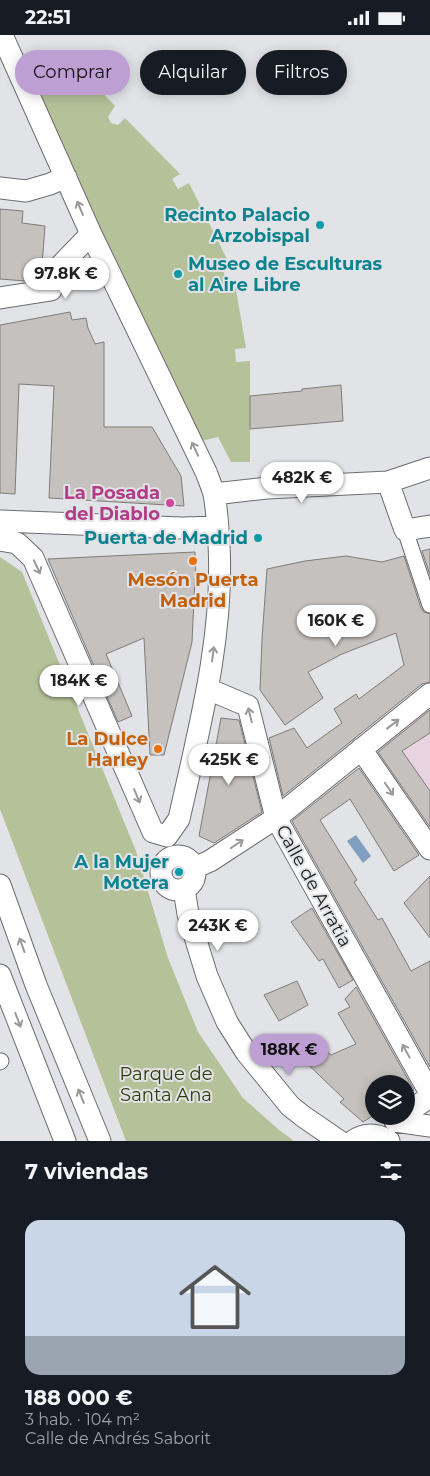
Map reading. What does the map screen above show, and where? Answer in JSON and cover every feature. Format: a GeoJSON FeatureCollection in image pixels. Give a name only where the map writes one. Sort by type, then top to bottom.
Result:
{"type":"FeatureCollection","features":[{"type":"Feature","properties":{"kind":"street"},"geometry":{"type":"LineString","coordinates":[[0,540],[16,543],[33,558],[153,832],[167,835],[179,819],[208,689],[219,603],[220,559],[214,494],[206,472],[91,235],[2,35]]}},
{"type":"Feature","properties":{"kind":"street"},"geometry":{"type":"LineString","coordinates":[[0,188],[26,191],[66,177]]}},
{"type":"Feature","properties":{"kind":"street"},"geometry":{"type":"LineString","coordinates":[[0,298],[50,290],[62,264],[91,235]]}},
{"type":"Feature","properties":{"kind":"street"},"geometry":{"type":"LineString","coordinates":[[214,494],[267,488],[388,482],[430,468]]}},
{"type":"Feature","properties":{"kind":"street"},"geometry":{"type":"LineString","coordinates":[[388,482],[430,605]]}},
{"type":"Feature","properties":{"kind":"street"},"geometry":{"type":"LineString","coordinates":[[4,523],[182,529],[218,527]]}},
{"type":"Feature","properties":{"kind":"street"},"geometry":{"type":"LineString","coordinates":[[405,530],[430,526]]}},
{"type":"Feature","properties":{"kind":"street","name":"Calle de Arratia"},"geometry":{"type":"LineString","coordinates":[[208,689],[248,706],[276,818],[430,1093]]}},
{"type":"Feature","properties":{"kind":"street"},"geometry":{"type":"LineString","coordinates":[[194,868],[210,861],[276,818],[430,694]]}},
{"type":"Feature","properties":{"kind":"street"},"geometry":{"type":"LineString","coordinates":[[361,749],[430,849]]}},
{"type":"Feature","properties":{"kind":"street"},"geometry":{"type":"LineString","coordinates":[[170,857],[185,857],[191,861],[194,868],[194,879],[184,889],[176,890],[169,888],[164,883],[161,869],[164,862],[170,857]]}},
{"type":"Feature","properties":{"kind":"street"},"geometry":{"type":"LineString","coordinates":[[0,885],[36,985],[100,1141]]}},
{"type":"Feature","properties":{"kind":"street"},"geometry":{"type":"LineString","coordinates":[[184,889],[188,914],[206,976],[227,1022],[246,1052],[290,1105],[339,1141]]}},
{"type":"Feature","properties":{"kind":"street"},"geometry":{"type":"LineString","coordinates":[[0,975],[65,1141]]}},
{"type":"Feature","properties":{"kind":"street"},"geometry":{"type":"LineString","coordinates":[[415,1107],[430,1097]]}},
{"type":"Feature","properties":{"kind":"street"},"geometry":{"type":"LineString","coordinates":[[415,1122],[430,1127]]}},
{"type":"Feature","properties":{"kind":"street"},"geometry":{"type":"LineString","coordinates":[[352,1141],[360,1137],[382,1138],[394,1125]]}},
{"type":"Feature","properties":{"kind":"shaded area"},"geometry":{"type":"Polygon","coordinates":[[[430,707],[430,832],[373,749],[430,707]]]}},
{"type":"Feature","properties":{"kind":"green space"},"geometry":{"type":"Polygon","coordinates":[[[34,95],[105,95],[115,106],[108,117],[111,123],[118,125],[125,118],[180,174],[172,179],[178,189],[189,183],[231,267],[223,270],[228,286],[235,284],[246,348],[235,349],[236,362],[250,361],[250,462],[231,462],[218,437],[197,442],[34,95]]]}},
{"type":"Feature","properties":{"kind":"green space","name":"Parque de Santa Ana"},"geometry":{"type":"Polygon","coordinates":[[[0,557],[22,572],[136,851],[168,958],[198,1032],[243,1098],[294,1141],[126,1141],[0,809],[0,557]]]}},
{"type":"Feature","properties":{"kind":"water"},"geometry":{"type":"Polygon","coordinates":[[[356,835],[371,856],[363,863],[347,841],[356,835]]]}},
{"type":"Feature","properties":{"kind":"building"},"geometry":{"type":"Polygon","coordinates":[[[0,209],[23,211],[22,223],[45,226],[41,279],[26,281],[0,279],[0,209]]]}},
{"type":"Feature","properties":{"kind":"building"},"geometry":{"type":"Polygon","coordinates":[[[70,312],[72,320],[86,318],[95,344],[104,342],[104,427],[152,427],[181,476],[184,506],[49,498],[54,386],[19,384],[15,494],[0,493],[0,325],[70,312]]]}},
{"type":"Feature","properties":{"kind":"building"},"geometry":{"type":"Polygon","coordinates":[[[341,385],[343,421],[250,429],[250,396],[341,385]]]}},
{"type":"Feature","properties":{"kind":"building"},"geometry":{"type":"Polygon","coordinates":[[[430,549],[430,575],[422,551],[430,549]]]}},
{"type":"Feature","properties":{"kind":"building"},"geometry":{"type":"Polygon","coordinates":[[[195,552],[196,578],[192,642],[164,755],[150,755],[144,638],[106,654],[132,716],[118,722],[48,559],[195,552]]]}},
{"type":"Feature","properties":{"kind":"building"},"geometry":{"type":"Polygon","coordinates":[[[346,556],[382,562],[404,556],[421,608],[424,612],[430,614],[430,682],[422,684],[283,796],[269,738],[294,728],[307,748],[342,723],[334,709],[356,694],[359,699],[404,665],[396,633],[342,654],[308,672],[323,698],[285,725],[260,690],[267,569],[305,561],[346,556]]]}},
{"type":"Feature","properties":{"kind":"building"},"geometry":{"type":"Polygon","coordinates":[[[430,710],[430,733],[402,751],[430,791],[430,827],[378,752],[430,710]]]}},
{"type":"Feature","properties":{"kind":"building"},"geometry":{"type":"Polygon","coordinates":[[[221,718],[239,720],[262,812],[214,843],[199,836],[221,718]]]}},
{"type":"Feature","properties":{"kind":"building"},"geometry":{"type":"Polygon","coordinates":[[[359,768],[419,855],[394,871],[350,799],[320,820],[357,880],[354,882],[378,920],[382,918],[411,971],[430,961],[430,1067],[292,821],[359,768]]]}},
{"type":"Feature","properties":{"kind":"building"},"geometry":{"type":"Polygon","coordinates":[[[430,876],[430,938],[404,903],[430,876]]]}},
{"type":"Feature","properties":{"kind":"building"},"geometry":{"type":"Polygon","coordinates":[[[312,908],[353,980],[339,988],[323,959],[319,961],[291,922],[312,908]]]}},
{"type":"Feature","properties":{"kind":"building"},"geometry":{"type":"Polygon","coordinates":[[[297,981],[308,1005],[279,1021],[264,995],[297,981]]]}},
{"type":"Feature","properties":{"kind":"building"},"geometry":{"type":"Polygon","coordinates":[[[356,987],[406,1075],[365,1075],[365,1121],[363,1122],[340,1102],[344,1099],[295,1052],[309,1037],[331,1055],[356,1044],[338,1013],[350,1007],[345,999],[356,987]]]}},
{"type":"Feature","properties":{"kind":"place","name":"Recinto Palacio Arzobispal"},"geometry":{"type":"Point","coordinates":[320,225]}},
{"type":"Feature","properties":{"kind":"place","name":"Museo de Esculturas al Aire Libre"},"geometry":{"type":"Point","coordinates":[178,274]}},
{"type":"Feature","properties":{"kind":"place","name":"La Posada del Diablo"},"geometry":{"type":"Point","coordinates":[170,503]}},
{"type":"Feature","properties":{"kind":"place","name":"Puerta de Madrid"},"geometry":{"type":"Point","coordinates":[258,538]}},
{"type":"Feature","properties":{"kind":"place","name":"Mesón Puerta Madrid"},"geometry":{"type":"Point","coordinates":[193,561]}},
{"type":"Feature","properties":{"kind":"place","name":"La Dulce Harley"},"geometry":{"type":"Point","coordinates":[158,749]}},
{"type":"Feature","properties":{"kind":"place","name":"A la Mujer Motera"},"geometry":{"type":"Point","coordinates":[179,872]}}]}
